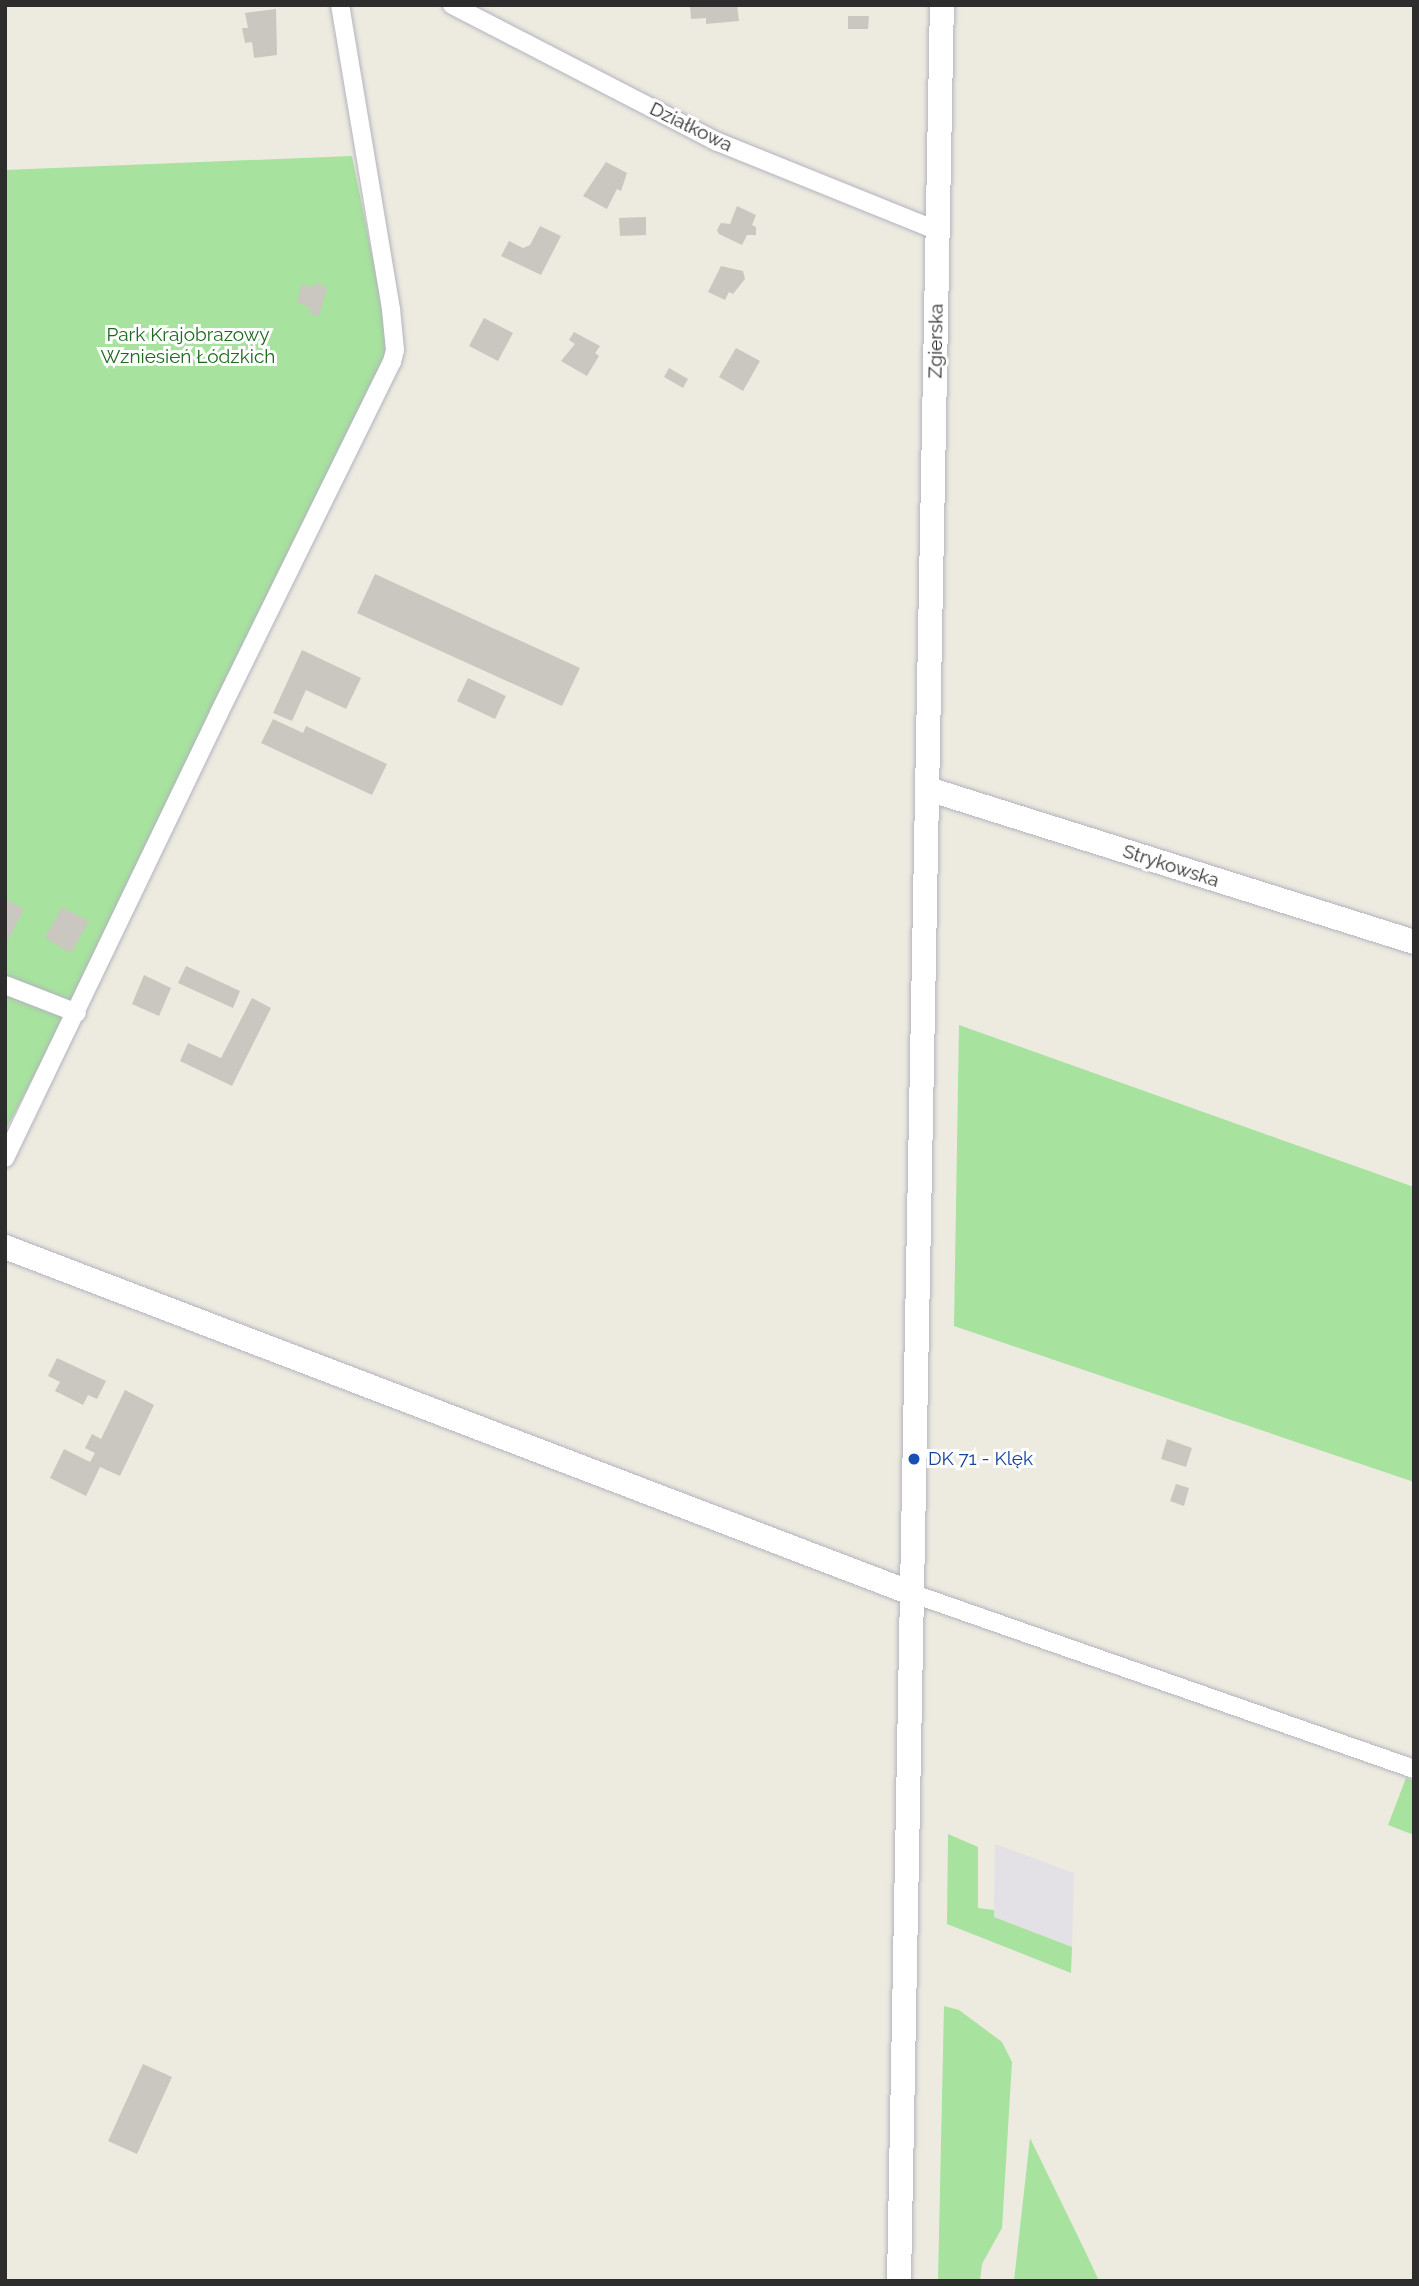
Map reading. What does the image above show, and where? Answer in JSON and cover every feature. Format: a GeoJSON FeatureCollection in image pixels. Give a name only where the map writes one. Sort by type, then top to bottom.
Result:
{"type":"FeatureCollection","features":[{"type":"Feature","properties":{"kind":"main road","name":"Zgierska"},"geometry":{"type":"LineString","coordinates":[[899,2281],[942,5]]}},
{"type":"Feature","properties":{"kind":"main road","name":"Strykowska"},"geometry":{"type":"LineString","coordinates":[[928,789],[1414,942]]}},
{"type":"Feature","properties":{"kind":"main road"},"geometry":{"type":"LineString","coordinates":[[5,1247],[911,1593]]}},
{"type":"Feature","properties":{"kind":"street"},"geometry":{"type":"LineString","coordinates":[[5,1158],[219,713],[392,362],[395,350],[391,309],[340,5]]}},
{"type":"Feature","properties":{"kind":"street","name":"Działkowa"},"geometry":{"type":"LineString","coordinates":[[452,5],[718,142],[938,231]]}},
{"type":"Feature","properties":{"kind":"street"},"geometry":{"type":"LineString","coordinates":[[5,985],[77,1013]]}},
{"type":"Feature","properties":{"kind":"street"},"geometry":{"type":"LineString","coordinates":[[911,1593],[1414,1769]]}},
{"type":"Feature","properties":{"kind":"shaded area"},"geometry":{"type":"Polygon","coordinates":[[[995,1844],[1074,1873],[1072,1947],[994,1917],[995,1844]]]}},
{"type":"Feature","properties":{"kind":"green space","name":"Park Krajobrazowy Wzniesień Łódzkich"},"geometry":{"type":"Polygon","coordinates":[[[352,156],[380,294],[387,358],[72,1004],[5,1131],[5,170],[352,156]]]}},
{"type":"Feature","properties":{"kind":"green space"},"geometry":{"type":"Polygon","coordinates":[[[959,1025],[1414,1187],[1414,1482],[954,1326],[959,1025]]]}},
{"type":"Feature","properties":{"kind":"green space"},"geometry":{"type":"Polygon","coordinates":[[[1406,1778],[1414,1781],[1414,1835],[1388,1825],[1406,1778]]]}},
{"type":"Feature","properties":{"kind":"green space"},"geometry":{"type":"Polygon","coordinates":[[[948,1834],[978,1847],[978,1908],[994,1910],[994,1917],[1072,1947],[1071,1973],[947,1924],[948,1834]]]}},
{"type":"Feature","properties":{"kind":"green space"},"geometry":{"type":"Polygon","coordinates":[[[944,2006],[959,2010],[1002,2042],[1012,2062],[1002,2228],[982,2264],[980,2281],[938,2281],[944,2006]]]}},
{"type":"Feature","properties":{"kind":"green space"},"geometry":{"type":"Polygon","coordinates":[[[1030,2138],[1086,2253],[1099,2281],[1014,2281],[1030,2138]]]}},
{"type":"Feature","properties":{"kind":"building"},"geometry":{"type":"Polygon","coordinates":[[[690,5],[737,5],[739,21],[706,24],[706,18],[691,19],[690,5]]]}},
{"type":"Feature","properties":{"kind":"building"},"geometry":{"type":"Polygon","coordinates":[[[276,9],[277,55],[254,58],[252,42],[245,43],[242,28],[248,28],[245,13],[276,9]]]}},
{"type":"Feature","properties":{"kind":"building"},"geometry":{"type":"Polygon","coordinates":[[[848,16],[869,16],[868,29],[848,29],[848,16]]]}},
{"type":"Feature","properties":{"kind":"building"},"geometry":{"type":"Polygon","coordinates":[[[606,162],[627,173],[621,191],[617,189],[607,209],[583,196],[606,162]]]}},
{"type":"Feature","properties":{"kind":"building"},"geometry":{"type":"Polygon","coordinates":[[[737,206],[756,215],[752,225],[756,227],[756,235],[747,235],[742,245],[719,234],[717,230],[721,223],[730,224],[737,206]]]}},
{"type":"Feature","properties":{"kind":"building"},"geometry":{"type":"Polygon","coordinates":[[[646,217],[646,235],[620,236],[619,218],[646,217]]]}},
{"type":"Feature","properties":{"kind":"building"},"geometry":{"type":"Polygon","coordinates":[[[540,226],[561,236],[541,275],[501,256],[509,241],[523,248],[530,245],[540,226]]]}},
{"type":"Feature","properties":{"kind":"building"},"geometry":{"type":"Polygon","coordinates":[[[721,266],[743,271],[745,279],[733,294],[729,292],[725,300],[708,292],[721,266]]]}},
{"type":"Feature","properties":{"kind":"building"},"geometry":{"type":"Polygon","coordinates":[[[314,283],[327,287],[319,316],[309,313],[310,307],[297,303],[302,284],[313,287],[314,283]]]}},
{"type":"Feature","properties":{"kind":"building"},"geometry":{"type":"Polygon","coordinates":[[[484,318],[513,333],[498,361],[469,346],[484,318]]]}},
{"type":"Feature","properties":{"kind":"building"},"geometry":{"type":"Polygon","coordinates":[[[574,332],[600,346],[595,353],[599,356],[587,376],[561,361],[575,344],[569,340],[574,332]]]}},
{"type":"Feature","properties":{"kind":"building"},"geometry":{"type":"Polygon","coordinates":[[[736,348],[760,361],[743,391],[719,377],[736,348]]]}},
{"type":"Feature","properties":{"kind":"building"},"geometry":{"type":"Polygon","coordinates":[[[669,368],[688,379],[683,388],[664,377],[669,368]]]}},
{"type":"Feature","properties":{"kind":"building"},"geometry":{"type":"Polygon","coordinates":[[[375,574],[580,668],[562,706],[357,613],[375,574]]]}},
{"type":"Feature","properties":{"kind":"building"},"geometry":{"type":"Polygon","coordinates":[[[302,650],[361,678],[346,709],[306,690],[292,721],[273,713],[302,650]]]}},
{"type":"Feature","properties":{"kind":"building"},"geometry":{"type":"Polygon","coordinates":[[[468,678],[506,696],[495,719],[457,701],[468,678]]]}},
{"type":"Feature","properties":{"kind":"building"},"geometry":{"type":"Polygon","coordinates":[[[273,719],[303,733],[306,726],[387,764],[372,795],[261,743],[273,719]]]}},
{"type":"Feature","properties":{"kind":"building"},"geometry":{"type":"Polygon","coordinates":[[[5,899],[24,909],[5,946],[5,899]]]}},
{"type":"Feature","properties":{"kind":"building"},"geometry":{"type":"Polygon","coordinates":[[[62,907],[89,921],[71,953],[45,938],[62,907]]]}},
{"type":"Feature","properties":{"kind":"building"},"geometry":{"type":"Polygon","coordinates":[[[186,966],[240,991],[233,1008],[178,983],[186,966]]]}},
{"type":"Feature","properties":{"kind":"building"},"geometry":{"type":"Polygon","coordinates":[[[144,975],[171,988],[159,1016],[132,1004],[144,975]]]}},
{"type":"Feature","properties":{"kind":"building"},"geometry":{"type":"Polygon","coordinates":[[[252,998],[271,1008],[232,1086],[180,1061],[188,1043],[221,1058],[252,998]]]}},
{"type":"Feature","properties":{"kind":"building"},"geometry":{"type":"Polygon","coordinates":[[[57,1358],[106,1381],[97,1399],[88,1395],[83,1405],[55,1391],[60,1382],[48,1376],[57,1358]]]}},
{"type":"Feature","properties":{"kind":"building"},"geometry":{"type":"Polygon","coordinates":[[[125,1390],[154,1405],[120,1476],[100,1467],[86,1496],[50,1478],[64,1449],[90,1462],[95,1453],[85,1448],[92,1434],[101,1439],[125,1390]]]}},
{"type":"Feature","properties":{"kind":"building"},"geometry":{"type":"Polygon","coordinates":[[[1167,1439],[1192,1448],[1186,1467],[1161,1459],[1167,1439]]]}},
{"type":"Feature","properties":{"kind":"building"},"geometry":{"type":"Polygon","coordinates":[[[1176,1484],[1189,1488],[1184,1506],[1170,1501],[1176,1484]]]}},
{"type":"Feature","properties":{"kind":"building"},"geometry":{"type":"Polygon","coordinates":[[[143,2064],[172,2077],[137,2154],[108,2141],[143,2064]]]}},
{"type":"Feature","properties":{"kind":"place","name":"DK 71 - Klęk"},"geometry":{"type":"Point","coordinates":[914,1459]}}]}
